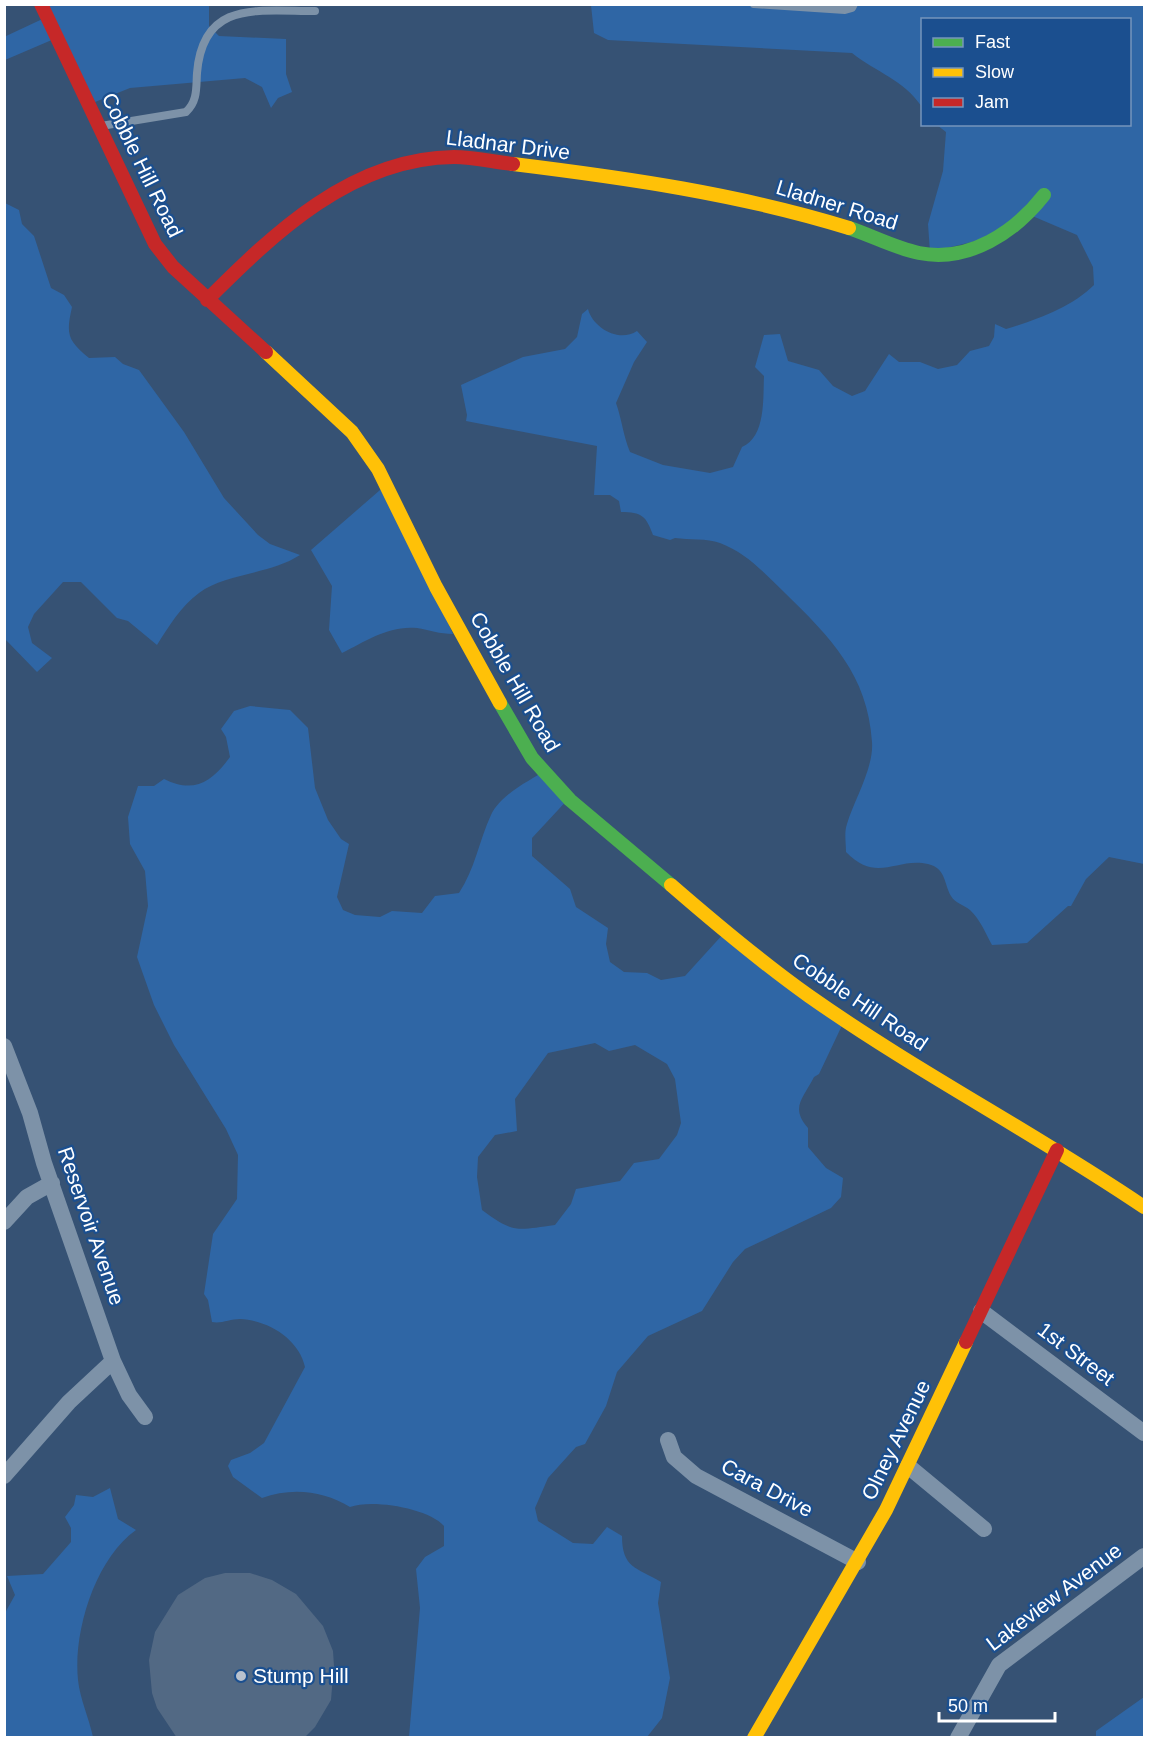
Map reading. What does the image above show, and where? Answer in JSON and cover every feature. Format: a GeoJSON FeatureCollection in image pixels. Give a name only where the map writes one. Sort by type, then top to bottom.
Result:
{"type":"FeatureCollection","features":[{"type":"Feature","properties":{"kind":"street","name":"Cobble Hill Road"},"geometry":{"type":"LineString","coordinates":[[41,4],[155,244],[172,267],[352,432],[378,469],[436,587],[532,758],[570,800],[740,944],[809,996],[883,1045],[1057,1150],[1144,1207]]}},
{"type":"Feature","properties":{"kind":"street","name":"Lladnar Drive"},"geometry":{"type":"LineString","coordinates":[[207,300],[288,224],[324,198],[343,187],[404,164],[433,157],[455,157],[599,177]]}},
{"type":"Feature","properties":{"kind":"street","name":"Lladner Road"},"geometry":{"type":"LineString","coordinates":[[599,177],[692,188],[753,202],[850,228],[918,253],[938,256],[974,249],[1001,236],[1015,227],[1044,195]]}},
{"type":"Feature","properties":{"kind":"street","name":"Reservoir Avenue"},"geometry":{"type":"LineString","coordinates":[[4,1046],[30,1113],[113,1361],[129,1395],[145,1417]]}},
{"type":"Feature","properties":{"kind":"street","name":"Olney Avenue"},"geometry":{"type":"LineString","coordinates":[[754,1737],[858,1562],[908,1466],[1057,1150]]}},
{"type":"Feature","properties":{"kind":"street"},"geometry":{"type":"LineString","coordinates":[[4,1222],[27,1197],[52,1183]]}},
{"type":"Feature","properties":{"kind":"street","name":"1st Street"},"geometry":{"type":"LineString","coordinates":[[981,1311],[1144,1433]]}},
{"type":"Feature","properties":{"kind":"street"},"geometry":{"type":"LineString","coordinates":[[4,1476],[69,1402],[113,1361]]}},
{"type":"Feature","properties":{"kind":"street","name":"Cara Drive"},"geometry":{"type":"LineString","coordinates":[[668,1440],[674,1458],[696,1476],[858,1562]]}},
{"type":"Feature","properties":{"kind":"street"},"geometry":{"type":"LineString","coordinates":[[908,1466],[984,1529]]}},
{"type":"Feature","properties":{"kind":"street","name":"Lakeview Avenue"},"geometry":{"type":"LineString","coordinates":[[958,1737],[999,1665],[1144,1556]]}},
{"type":"Feature","properties":{"kind":"lane"},"geometry":{"type":"LineString","coordinates":[[754,4],[844,10],[852,8],[854,4]]}},
{"type":"Feature","properties":{"kind":"lane"},"geometry":{"type":"LineString","coordinates":[[98,127],[186,112],[195,98],[199,54],[203,39],[225,17],[253,11],[315,11]]}},
{"type":"Feature","properties":{"kind":"shaded area"},"geometry":{"type":"Polygon","coordinates":[[[47,5],[209,5],[209,26],[219,36],[286,39],[286,74],[292,92],[278,98],[271,108],[262,87],[245,78],[130,88],[95,102],[61,36],[5,60],[4,37],[51,15],[47,5]]]}},
{"type":"Feature","properties":{"kind":"shaded area"},"geometry":{"type":"Polygon","coordinates":[[[591,5],[1144,5],[1144,864],[1109,857],[1086,879],[1071,906],[1068,906],[1027,943],[992,945],[974,914],[953,898],[944,877],[934,866],[917,863],[877,868],[857,861],[846,852],[846,827],[867,773],[872,752],[869,718],[855,677],[844,659],[817,625],[785,593],[755,565],[730,547],[709,540],[675,538],[670,540],[653,535],[642,516],[621,512],[619,501],[610,495],[594,495],[597,446],[466,421],[467,415],[461,385],[523,357],[565,349],[577,337],[582,314],[588,309],[595,322],[608,332],[622,335],[637,331],[647,342],[634,362],[616,403],[630,452],[663,465],[710,473],[733,467],[742,447],[750,442],[759,426],[762,416],[764,376],[755,367],[764,335],[780,334],[788,361],[819,370],[833,386],[852,396],[865,391],[889,354],[899,362],[920,362],[938,369],[957,365],[970,351],[989,346],[994,337],[995,324],[1006,329],[1053,312],[1085,293],[1094,285],[1093,267],[1077,235],[1030,215],[1009,233],[930,252],[928,224],[943,171],[946,132],[938,126],[1131,126],[1131,18],[921,18],[921,106],[898,83],[852,53],[608,40],[594,33],[591,5]]]}},
{"type":"Feature","properties":{"kind":"shaded area"},"geometry":{"type":"Polygon","coordinates":[[[5,203],[19,210],[22,224],[34,236],[51,288],[64,295],[72,307],[69,330],[76,346],[89,358],[115,357],[123,364],[139,370],[184,432],[224,498],[258,535],[270,544],[300,555],[275,567],[210,586],[181,610],[157,645],[128,621],[117,618],[81,582],[63,582],[34,614],[28,627],[32,643],[52,658],[37,672],[5,639],[5,203]]]}},
{"type":"Feature","properties":{"kind":"shaded area"},"geometry":{"type":"Polygon","coordinates":[[[387,484],[453,634],[417,628],[397,629],[387,631],[342,653],[329,630],[332,586],[311,550],[387,484]]]}},
{"type":"Feature","properties":{"kind":"shaded area"},"geometry":{"type":"Polygon","coordinates":[[[250,706],[290,710],[308,728],[315,788],[328,820],[341,839],[349,844],[337,897],[343,910],[355,915],[380,917],[392,911],[422,913],[435,896],[459,893],[496,807],[516,789],[548,769],[571,796],[532,838],[532,856],[570,889],[576,907],[608,928],[606,944],[610,962],[624,972],[647,973],[661,980],[685,976],[725,932],[846,1017],[819,1074],[814,1077],[799,1108],[808,1128],[808,1147],[826,1168],[843,1178],[841,1197],[831,1208],[745,1249],[733,1262],[702,1311],[648,1336],[617,1372],[606,1406],[585,1444],[576,1447],[548,1478],[535,1508],[538,1521],[573,1543],[593,1544],[607,1527],[622,1536],[628,1561],[661,1582],[658,1603],[670,1678],[662,1718],[647,1737],[409,1737],[420,1608],[416,1569],[425,1557],[444,1546],[444,1526],[426,1514],[413,1510],[372,1504],[350,1507],[330,1497],[308,1492],[285,1493],[262,1498],[233,1477],[228,1466],[231,1460],[250,1453],[264,1443],[305,1367],[296,1348],[281,1333],[271,1327],[240,1319],[212,1322],[208,1300],[204,1294],[213,1234],[237,1199],[238,1155],[226,1129],[174,1045],[154,1005],[137,957],[148,906],[145,871],[130,844],[128,817],[138,786],[154,786],[164,779],[184,785],[193,785],[209,779],[223,766],[230,757],[226,737],[221,729],[234,711],[250,706]],[[595,1043],[548,1053],[515,1099],[517,1131],[495,1135],[478,1157],[477,1177],[482,1210],[509,1227],[524,1229],[555,1225],[571,1204],[576,1189],[620,1181],[634,1163],[659,1159],[677,1135],[681,1123],[675,1079],[667,1064],[635,1045],[609,1051],[595,1043]]]}},
{"type":"Feature","properties":{"kind":"shaded area"},"geometry":{"type":"Polygon","coordinates":[[[110,1488],[118,1519],[136,1530],[109,1559],[98,1578],[83,1619],[77,1661],[78,1680],[93,1737],[5,1737],[5,1613],[15,1595],[7,1576],[43,1574],[71,1542],[71,1528],[65,1517],[74,1505],[76,1495],[93,1497],[110,1488]]]}},
{"type":"Feature","properties":{"kind":"shaded area"},"geometry":{"type":"Polygon","coordinates":[[[1144,1697],[1144,1737],[1096,1737],[1096,1731],[1144,1697]]]}},
{"type":"Feature","properties":{"kind":"building"},"geometry":{"type":"Polygon","coordinates":[[[225,1573],[250,1573],[272,1580],[296,1594],[323,1626],[333,1651],[334,1666],[337,1668],[336,1675],[333,1675],[331,1700],[315,1727],[304,1738],[177,1738],[157,1708],[152,1693],[149,1660],[155,1632],[178,1595],[205,1578],[225,1573]]]}},
{"type":"Feature","properties":{"kind":"traffic: fast"},"geometry":{"type":"LineString","coordinates":[[849,228],[919,253],[938,255],[956,253],[973,249],[1005,232],[1032,209],[1044,195]]}},
{"type":"Feature","properties":{"kind":"traffic: fast"},"geometry":{"type":"LineString","coordinates":[[500,703],[532,758],[570,800],[671,885]]}},
{"type":"Feature","properties":{"kind":"traffic: slow"},"geometry":{"type":"LineString","coordinates":[[513,164],[682,188],[808,216],[849,228]]}},
{"type":"Feature","properties":{"kind":"traffic: slow"},"geometry":{"type":"LineString","coordinates":[[266,352],[352,432],[378,469],[436,587],[500,703]]}},
{"type":"Feature","properties":{"kind":"traffic: slow"},"geometry":{"type":"LineString","coordinates":[[671,885],[774,970],[850,1024],[1144,1207]]}},
{"type":"Feature","properties":{"kind":"traffic: slow"},"geometry":{"type":"LineString","coordinates":[[754,1738],[886,1510],[966,1342]]}},
{"type":"Feature","properties":{"kind":"traffic: jam"},"geometry":{"type":"LineString","coordinates":[[41,4],[155,244],[173,267],[266,352]]}},
{"type":"Feature","properties":{"kind":"traffic: jam"},"geometry":{"type":"LineString","coordinates":[[207,300],[260,250],[317,204],[349,185],[382,170],[417,161],[454,157],[513,164]]}},
{"type":"Feature","properties":{"kind":"traffic: jam"},"geometry":{"type":"LineString","coordinates":[[966,1342],[1057,1150]]}},
{"type":"Feature","properties":{"kind":"place","name":"Stump Hill"},"geometry":{"type":"Point","coordinates":[241,1676]}}]}
